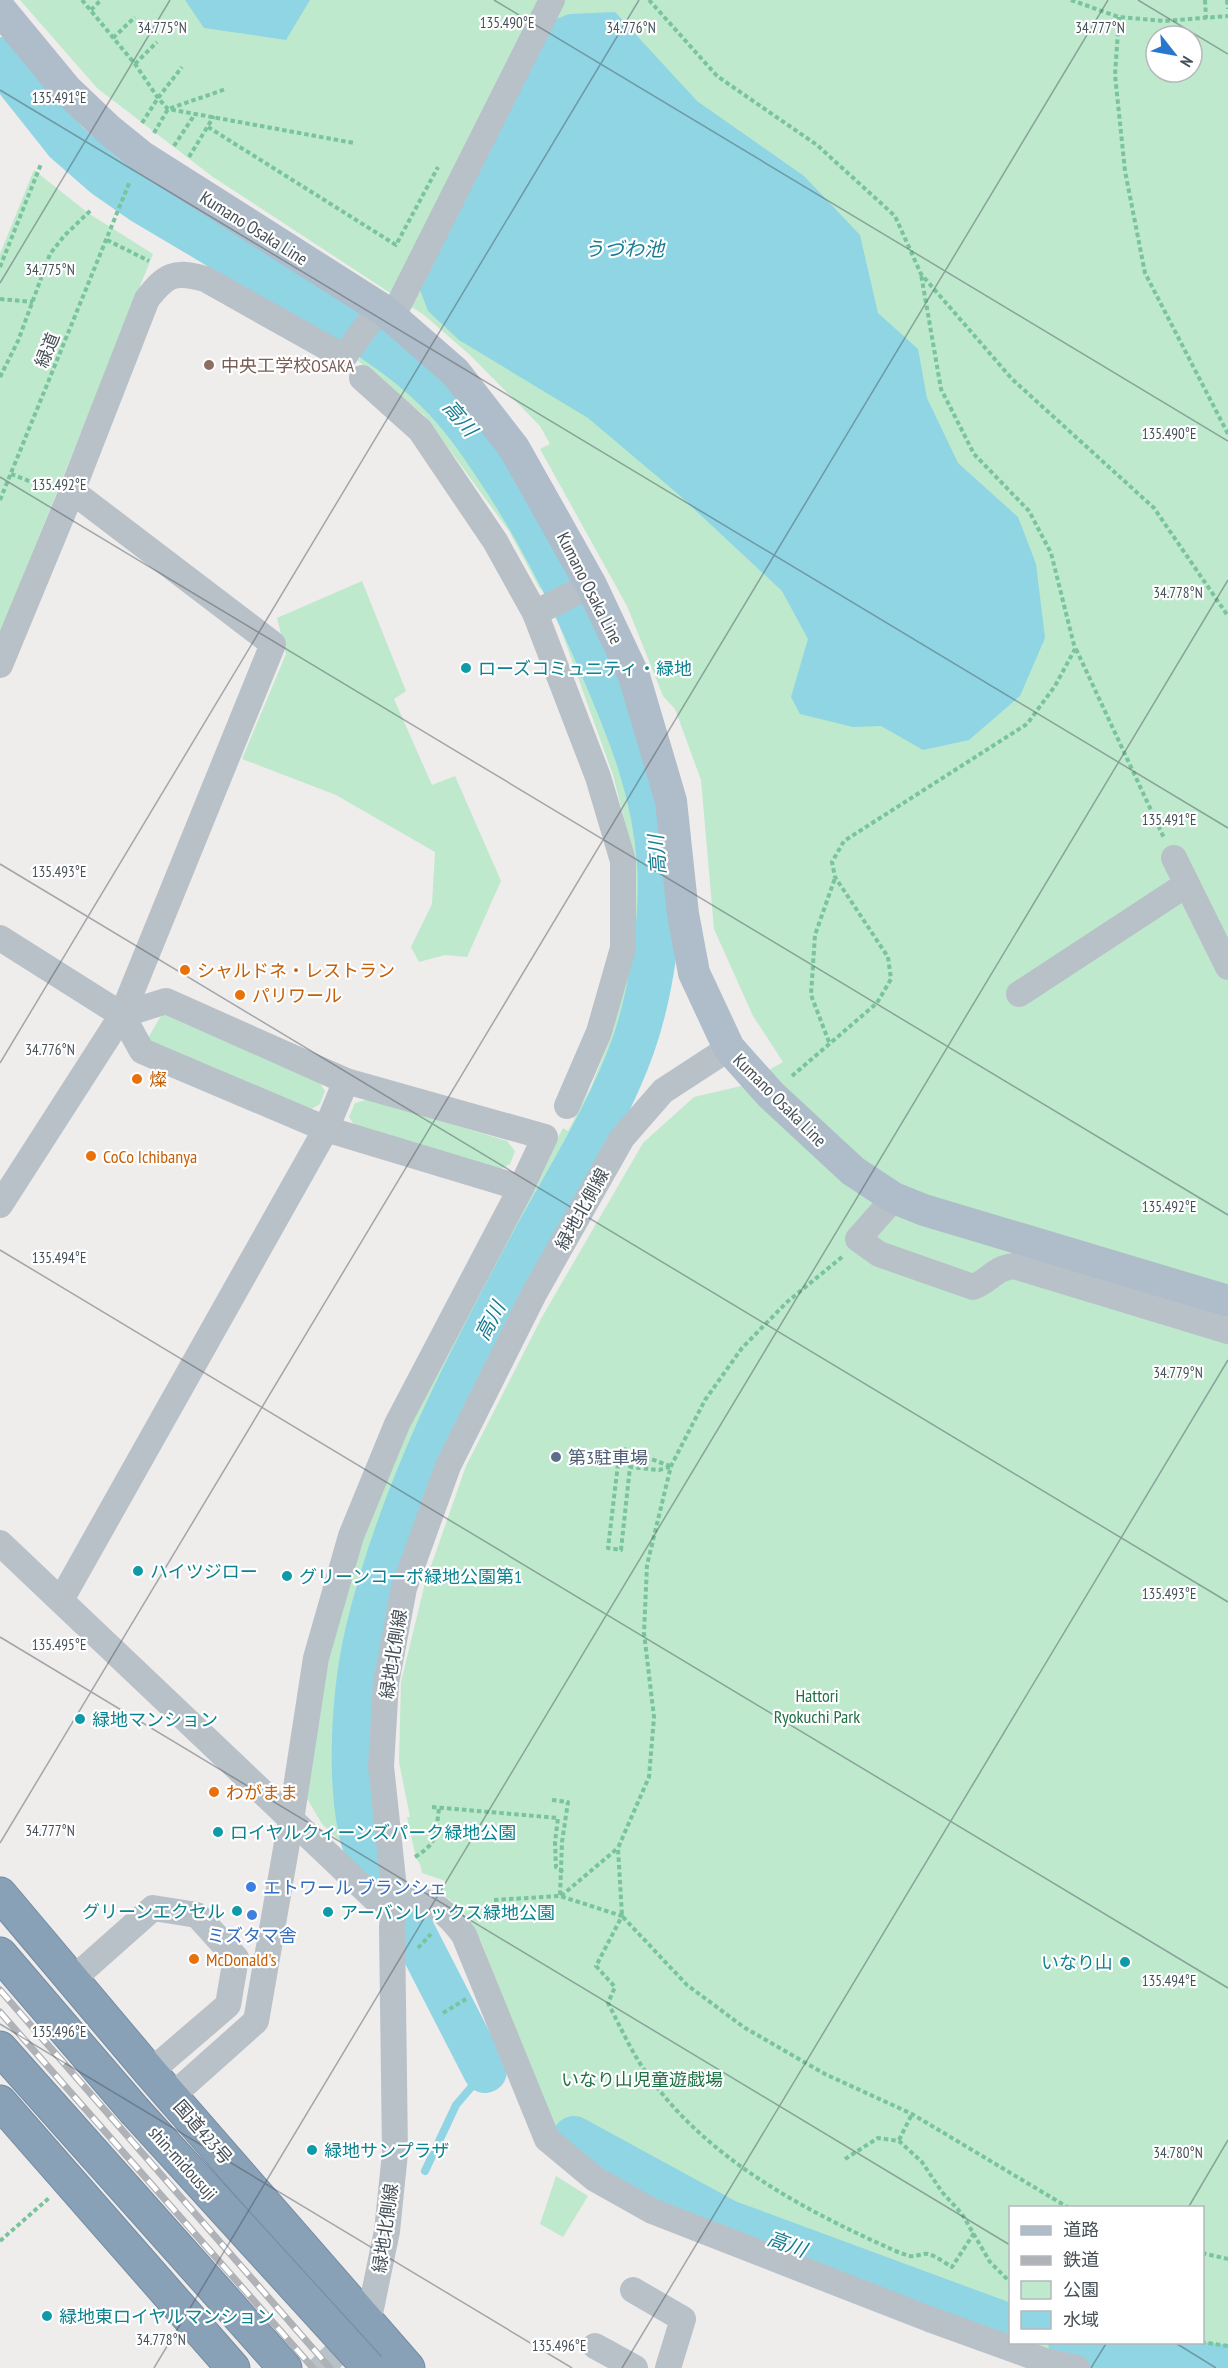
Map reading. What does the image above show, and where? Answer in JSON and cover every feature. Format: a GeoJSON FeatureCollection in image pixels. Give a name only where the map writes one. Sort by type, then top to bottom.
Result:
{"type":"FeatureCollection","features":[{"type":"Feature","properties":{"kind":"highway","name":"国道423号"},"geometry":{"type":"LineString","coordinates":[[0,1894],[150,2072],[408,2368]]}},
{"type":"Feature","properties":{"kind":"highway","name":"shin-midousuji"},"geometry":{"type":"LineString","coordinates":[[0,1954],[134,2110],[369,2368]]}},
{"type":"Feature","properties":{"kind":"highway"},"geometry":{"type":"LineString","coordinates":[[0,2048],[285,2368]]}},
{"type":"Feature","properties":{"kind":"highway"},"geometry":{"type":"LineString","coordinates":[[0,2102],[233,2368]]}},
{"type":"Feature","properties":{"kind":"main road","name":"Kumano Osaka Line"},"geometry":{"type":"LineString","coordinates":[[0,9],[66,89],[109,130],[370,324],[455,372],[514,448],[591,585],[634,676],[671,801],[683,914],[694,973],[729,1048],[771,1095],[853,1172],[894,1198],[924,1210],[1228,1301]]}},
{"type":"Feature","properties":{"kind":"street"},"geometry":{"type":"LineString","coordinates":[[0,665],[72,491],[147,299],[162,280],[186,274],[205,279],[344,357],[370,324],[542,0]]}},
{"type":"Feature","properties":{"kind":"street"},"geometry":{"type":"LineString","coordinates":[[370,324],[399,304],[552,0]]}},
{"type":"Feature","properties":{"kind":"street"},"geometry":{"type":"LineString","coordinates":[[362,378],[420,430],[495,541],[535,613],[598,777],[623,861],[623,948],[599,1032],[567,1106]]}},
{"type":"Feature","properties":{"kind":"street"},"geometry":{"type":"LineString","coordinates":[[0,1205],[122,1015],[273,644],[72,491]]}},
{"type":"Feature","properties":{"kind":"street"},"geometry":{"type":"LineString","coordinates":[[535,613],[591,585]]}},
{"type":"Feature","properties":{"kind":"street"},"geometry":{"type":"LineString","coordinates":[[1174,858],[1228,967]]}},
{"type":"Feature","properties":{"kind":"street"},"geometry":{"type":"LineString","coordinates":[[1019,994],[1187,884]]}},
{"type":"Feature","properties":{"kind":"street"},"geometry":{"type":"LineString","coordinates":[[0,938],[122,1015],[142,1051],[326,1129],[521,1188]]}},
{"type":"Feature","properties":{"kind":"street"},"geometry":{"type":"LineString","coordinates":[[122,1015],[166,1001],[346,1081],[544,1137],[521,1188],[397,1424],[351,1536],[316,1659],[256,2021],[172,2096]]}},
{"type":"Feature","properties":{"kind":"street","name":"緑地北側線"},"geometry":{"type":"LineString","coordinates":[[368,2323],[387,2230],[394,2152],[392,1927],[395,1898],[381,1766],[386,1683],[404,1588],[448,1467],[535,1292],[622,1138],[663,1091],[729,1048]]}},
{"type":"Feature","properties":{"kind":"street"},"geometry":{"type":"LineString","coordinates":[[61,1600],[326,1129],[346,1081]]}},
{"type":"Feature","properties":{"kind":"street"},"geometry":{"type":"LineString","coordinates":[[894,1198],[858,1239],[879,1254],[973,1287],[982,1284],[1001,1267],[1014,1266],[1228,1331]]}},
{"type":"Feature","properties":{"kind":"street"},"geometry":{"type":"LineString","coordinates":[[0,1542],[374,1898],[426,1901],[449,1914],[464,1935],[548,2139],[594,2180],[652,2211],[929,2319],[1046,2361],[1075,2368]]}},
{"type":"Feature","properties":{"kind":"street"},"geometry":{"type":"LineString","coordinates":[[73,1979],[153,1908],[197,1915],[236,1958],[228,2006],[150,2072]]}},
{"type":"Feature","properties":{"kind":"street"},"geometry":{"type":"LineString","coordinates":[[633,2290],[683,2319],[668,2368]]}},
{"type":"Feature","properties":{"kind":"street"},"geometry":{"type":"LineString","coordinates":[[321,2368],[368,2323]]}},
{"type":"Feature","properties":{"kind":"street"},"geometry":{"type":"LineString","coordinates":[[596,2346],[635,2368]]}},
{"type":"Feature","properties":{"kind":"path"},"geometry":{"type":"LineString","coordinates":[[82,0],[135,64],[168,109],[354,143]]}},
{"type":"Feature","properties":{"kind":"path"},"geometry":{"type":"LineString","coordinates":[[91,10],[101,0]]}},
{"type":"Feature","properties":{"kind":"path"},"geometry":{"type":"LineString","coordinates":[[649,0],[717,76],[817,145],[895,216],[921,274],[941,389],[974,454],[1029,511],[1051,553],[1076,649],[1174,858]]}},
{"type":"Feature","properties":{"kind":"path"},"geometry":{"type":"LineString","coordinates":[[1071,0],[1119,17],[1164,21],[1228,15]]}},
{"type":"Feature","properties":{"kind":"path"},"geometry":{"type":"LineString","coordinates":[[1205,0],[1206,18]]}},
{"type":"Feature","properties":{"kind":"path"},"geometry":{"type":"LineString","coordinates":[[1227,0],[1228,9]]}},
{"type":"Feature","properties":{"kind":"path"},"geometry":{"type":"LineString","coordinates":[[113,38],[135,17]]}},
{"type":"Feature","properties":{"kind":"path"},"geometry":{"type":"LineString","coordinates":[[1119,17],[1115,75],[1125,171],[1145,273],[1228,434]]}},
{"type":"Feature","properties":{"kind":"path"},"geometry":{"type":"LineString","coordinates":[[135,64],[157,42]]}},
{"type":"Feature","properties":{"kind":"path"},"geometry":{"type":"LineString","coordinates":[[138,130],[158,98],[182,67]]}},
{"type":"Feature","properties":{"kind":"path"},"geometry":{"type":"LineString","coordinates":[[150,139],[168,109],[226,89]]}},
{"type":"Feature","properties":{"kind":"path"},"geometry":{"type":"LineString","coordinates":[[173,148],[195,114]]}},
{"type":"Feature","properties":{"kind":"path"},"geometry":{"type":"LineString","coordinates":[[188,159],[214,116]]}},
{"type":"Feature","properties":{"kind":"path"},"geometry":{"type":"LineString","coordinates":[[208,127],[396,245],[440,164]]}},
{"type":"Feature","properties":{"kind":"path"},"geometry":{"type":"LineString","coordinates":[[0,267],[41,164]]}},
{"type":"Feature","properties":{"kind":"path","name":"緑道"},"geometry":{"type":"LineString","coordinates":[[0,500],[132,177]]}},
{"type":"Feature","properties":{"kind":"path"},"geometry":{"type":"LineString","coordinates":[[0,377],[18,341],[50,254],[64,236],[91,210]]}},
{"type":"Feature","properties":{"kind":"path"},"geometry":{"type":"LineString","coordinates":[[107,240],[154,264]]}},
{"type":"Feature","properties":{"kind":"path"},"geometry":{"type":"LineString","coordinates":[[921,274],[1012,379],[1154,508],[1228,616]]}},
{"type":"Feature","properties":{"kind":"path"},"geometry":{"type":"LineString","coordinates":[[0,299],[33,302]]}},
{"type":"Feature","properties":{"kind":"path"},"geometry":{"type":"LineString","coordinates":[[11,474],[61,493],[72,491]]}},
{"type":"Feature","properties":{"kind":"path"},"geometry":{"type":"LineString","coordinates":[[786,1081],[877,1003],[891,979],[888,957],[835,877],[832,862],[844,841],[1027,724],[1055,686],[1076,649]]}},
{"type":"Feature","properties":{"kind":"path"},"geometry":{"type":"LineString","coordinates":[[829,1042],[811,995],[815,935],[835,877]]}},
{"type":"Feature","properties":{"kind":"path"},"geometry":{"type":"LineString","coordinates":[[858,1239],[839,1260],[787,1302],[742,1348],[705,1400],[671,1466],[647,1565],[644,1633],[654,1717],[648,1777],[618,1848],[622,1916],[596,1966],[615,1987],[608,2003],[626,2040],[652,2082],[681,2116],[720,2150],[750,2172],[810,2210],[891,2249],[911,2256],[928,2254],[952,2267],[974,2233]]}},
{"type":"Feature","properties":{"kind":"path"},"geometry":{"type":"LineString","coordinates":[[624,1449],[671,1466]]}},
{"type":"Feature","properties":{"kind":"path"},"geometry":{"type":"LineString","coordinates":[[618,1464],[608,1548],[621,1550],[630,1467],[659,1470],[671,1466]]}},
{"type":"Feature","properties":{"kind":"path"},"geometry":{"type":"LineString","coordinates":[[552,1800],[568,1802],[562,1842],[563,1872],[560,1896]]}},
{"type":"Feature","properties":{"kind":"path"},"geometry":{"type":"LineString","coordinates":[[432,1807],[558,1818]]}},
{"type":"Feature","properties":{"kind":"path"},"geometry":{"type":"LineString","coordinates":[[411,1859],[429,1848],[434,1840],[440,1809]]}},
{"type":"Feature","properties":{"kind":"path"},"geometry":{"type":"LineString","coordinates":[[559,1811],[555,1842],[556,1867],[563,1872]]}},
{"type":"Feature","properties":{"kind":"path"},"geometry":{"type":"LineString","coordinates":[[560,1896],[618,1848]]}},
{"type":"Feature","properties":{"kind":"path"},"geometry":{"type":"LineString","coordinates":[[494,1900],[560,1896],[622,1916],[687,1985],[745,2028],[825,2074],[912,2114],[1066,2206]]}},
{"type":"Feature","properties":{"kind":"path"},"geometry":{"type":"LineString","coordinates":[[416,1950],[437,1928]]}},
{"type":"Feature","properties":{"kind":"path"},"geometry":{"type":"LineString","coordinates":[[443,2013],[469,1998]]}},
{"type":"Feature","properties":{"kind":"path"},"geometry":{"type":"LineString","coordinates":[[899,2141],[912,2114]]}},
{"type":"Feature","properties":{"kind":"path"},"geometry":{"type":"LineString","coordinates":[[845,2160],[878,2138],[899,2141],[922,2162],[974,2233],[990,2262],[1009,2280]]}},
{"type":"Feature","properties":{"kind":"path"},"geometry":{"type":"LineString","coordinates":[[0,2241],[54,2194]]}},
{"type":"Feature","properties":{"kind":"path"},"geometry":{"type":"LineString","coordinates":[[1204,2253],[1228,2259]]}},
{"type":"Feature","properties":{"kind":"path"},"geometry":{"type":"LineString","coordinates":[[1204,2343],[1228,2346]]}},
{"type":"Feature","properties":{"kind":"green space","name":"Hattori Ryokuchi Park"},"geometry":{"type":"Polygon","coordinates":[[[20,0],[1228,0],[1228,2367],[1047,2350],[1031,2344],[1204,2344],[1204,2206],[1009,2206],[1009,2336],[642,2190],[596,2167],[555,2132],[481,1941],[461,1908],[438,1891],[446,1881],[422,1873],[416,1858],[399,1762],[401,1682],[425,1583],[466,1466],[542,1317],[643,1143],[694,1097],[741,1086],[783,1062],[753,1016],[714,929],[701,780],[675,709],[663,696],[627,606],[540,449],[550,444],[540,426],[470,355],[424,315],[213,177],[97,88],[20,0]]]}},
{"type":"Feature","properties":{"kind":"green space"},"geometry":{"type":"Polygon","coordinates":[[[34,170],[88,213],[153,254],[0,633],[0,254],[34,170]]]}},
{"type":"Feature","properties":{"kind":"green space"},"geometry":{"type":"Polygon","coordinates":[[[368,346],[426,390],[470,438],[517,509],[556,583],[540,589],[509,531],[424,415],[358,361],[368,346]]]}},
{"type":"Feature","properties":{"kind":"green space"},"geometry":{"type":"Polygon","coordinates":[[[362,581],[406,691],[394,699],[432,785],[455,776],[501,881],[467,957],[445,955],[419,962],[411,947],[432,904],[435,852],[336,795],[242,759],[286,654],[277,618],[362,581]]]}},
{"type":"Feature","properties":{"kind":"green space"},"geometry":{"type":"Polygon","coordinates":[[[570,614],[625,738],[645,802],[654,869],[653,913],[648,958],[634,1023],[617,1069],[582,1140],[475,1334],[424,1440],[381,1550],[365,1606],[351,1677],[347,1791],[356,1846],[347,1848],[322,1824],[305,1795],[325,1660],[359,1538],[405,1431],[563,1128],[568,1131],[591,1087],[612,1034],[634,948],[635,862],[613,775],[557,619],[570,614]]]}},
{"type":"Feature","properties":{"kind":"green space"},"geometry":{"type":"Polygon","coordinates":[[[163,1012],[318,1080],[325,1091],[320,1104],[310,1110],[147,1040],[163,1012]]]}},
{"type":"Feature","properties":{"kind":"green space"},"geometry":{"type":"Polygon","coordinates":[[[369,1099],[507,1141],[515,1151],[510,1164],[499,1170],[357,1129],[349,1117],[355,1103],[369,1099]]]}},
{"type":"Feature","properties":{"kind":"green space"},"geometry":{"type":"Polygon","coordinates":[[[556,2176],[588,2196],[563,2237],[540,2224],[556,2176]]]}},
{"type":"Feature","properties":{"kind":"water"},"geometry":{"type":"Polygon","coordinates":[[[185,0],[310,0],[286,40],[204,28],[185,0]]]}},
{"type":"Feature","properties":{"kind":"water","name":"うづわ池"},"geometry":{"type":"Polygon","coordinates":[[[615,12],[697,101],[804,176],[860,235],[878,313],[918,349],[927,398],[958,463],[1018,517],[1036,564],[1045,638],[1020,696],[969,740],[923,750],[881,726],[853,727],[800,714],[791,697],[808,639],[782,591],[678,494],[588,418],[459,340],[428,311],[420,290],[551,21],[569,14],[615,12]]]}},
{"type":"Feature","properties":{"kind":"waterway","name":"高川"},"geometry":{"type":"LineString","coordinates":[[0,59],[66,142],[105,176],[141,201],[372,339],[406,363],[454,409],[512,491],[567,590],[622,715],[639,762],[652,811],[659,863],[659,907],[650,980],[633,1046],[600,1120],[510,1285],[438,1430],[398,1530],[367,1633],[355,1718],[354,1783],[357,1814],[363,1841],[372,1864]]}},
{"type":"Feature","properties":{"kind":"waterway","name":"高川"},"geometry":{"type":"LineString","coordinates":[[412,1929],[485,2071]]}},
{"type":"Feature","properties":{"kind":"waterway"},"geometry":{"type":"LineString","coordinates":[[425,2171],[456,2105],[485,2071]]}},
{"type":"Feature","properties":{"kind":"waterway","name":"高川"},"geometry":{"type":"LineString","coordinates":[[574,2138],[728,2222],[1009,2326]]}},
{"type":"Feature","properties":{"kind":"waterway","name":"高川"},"geometry":{"type":"LineString","coordinates":[[1081,2344],[1175,2361],[1228,2367]]}},
{"type":"Feature","properties":{"kind":"railway"},"geometry":{"type":"LineString","coordinates":[[0,1990],[330,2368]]}},
{"type":"Feature","properties":{"kind":"railway"},"geometry":{"type":"LineString","coordinates":[[0,2012],[313,2368]]}},
{"type":"Feature","properties":{"kind":"place","name":"中央工学校OSAKA"},"geometry":{"type":"Point","coordinates":[209,365]}},
{"type":"Feature","properties":{"kind":"place","name":"ローズコミュニティ・緑地"},"geometry":{"type":"Point","coordinates":[466,668]}},
{"type":"Feature","properties":{"kind":"place","name":"シャルドネ・レストラン"},"geometry":{"type":"Point","coordinates":[185,970]}},
{"type":"Feature","properties":{"kind":"place","name":"パリワール"},"geometry":{"type":"Point","coordinates":[240,995]}},
{"type":"Feature","properties":{"kind":"place","name":"燦"},"geometry":{"type":"Point","coordinates":[137,1079]}},
{"type":"Feature","properties":{"kind":"place","name":"CoCo Ichibanya"},"geometry":{"type":"Point","coordinates":[91,1156]}},
{"type":"Feature","properties":{"kind":"place","name":"第3駐車場"},"geometry":{"type":"Point","coordinates":[556,1457]}},
{"type":"Feature","properties":{"kind":"place","name":"ハイツジロー"},"geometry":{"type":"Point","coordinates":[138,1571]}},
{"type":"Feature","properties":{"kind":"place","name":"グリーンコーポ緑地公園第1"},"geometry":{"type":"Point","coordinates":[287,1576]}},
{"type":"Feature","properties":{"kind":"place","name":"緑地マンション"},"geometry":{"type":"Point","coordinates":[80,1719]}},
{"type":"Feature","properties":{"kind":"place","name":"わがまま"},"geometry":{"type":"Point","coordinates":[214,1792]}},
{"type":"Feature","properties":{"kind":"place","name":"ロイヤルクィーンズパーク緑地公園"},"geometry":{"type":"Point","coordinates":[218,1832]}},
{"type":"Feature","properties":{"kind":"place","name":"エトワール ブランシェ"},"geometry":{"type":"Point","coordinates":[251,1887]}},
{"type":"Feature","properties":{"kind":"place","name":"グリーンエクセル"},"geometry":{"type":"Point","coordinates":[237,1911]}},
{"type":"Feature","properties":{"kind":"place","name":"アーバンレックス緑地公園"},"geometry":{"type":"Point","coordinates":[328,1912]}},
{"type":"Feature","properties":{"kind":"place","name":"ミズタマ舎"},"geometry":{"type":"Point","coordinates":[252,1915]}},
{"type":"Feature","properties":{"kind":"place","name":"McDonald's"},"geometry":{"type":"Point","coordinates":[194,1959]}},
{"type":"Feature","properties":{"kind":"place","name":"いなり山"},"geometry":{"type":"Point","coordinates":[1125,1962]}},
{"type":"Feature","properties":{"kind":"place","name":"緑地サンプラザ"},"geometry":{"type":"Point","coordinates":[312,2150]}},
{"type":"Feature","properties":{"kind":"place","name":"緑地東ロイヤルマンション"},"geometry":{"type":"Point","coordinates":[47,2316]}},
{"type":"Feature","properties":{"kind":"park label","name":"いなり山児童遊戯場"},"geometry":{"type":"Point","coordinates":[642,2079]}}]}
